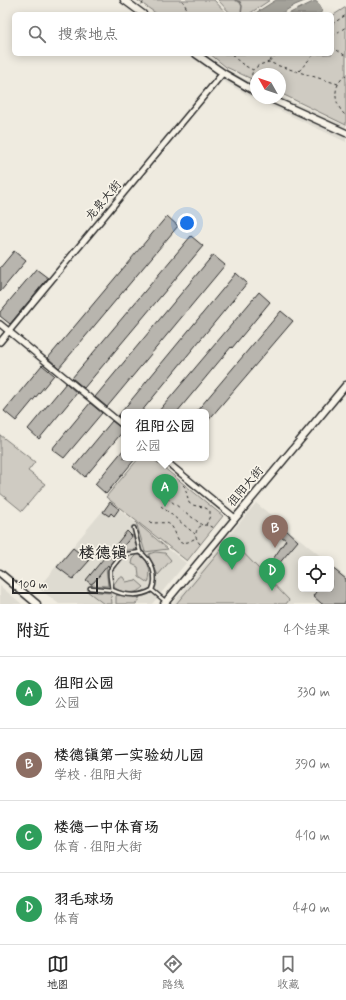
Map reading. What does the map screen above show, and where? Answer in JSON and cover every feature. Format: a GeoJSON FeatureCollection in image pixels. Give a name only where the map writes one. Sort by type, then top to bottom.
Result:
{"type":"FeatureCollection","features":[{"type":"Feature","properties":{"kind":"street"},"geometry":{"type":"LineString","coordinates":[[124,0],[140,12]]}},
{"type":"Feature","properties":{"kind":"street"},"geometry":{"type":"LineString","coordinates":[[199,56],[250,89]]}},
{"type":"Feature","properties":{"kind":"street","name":"龙泉大街"},"geometry":{"type":"LineString","coordinates":[[0,342],[223,73]]}},
{"type":"Feature","properties":{"kind":"street"},"geometry":{"type":"LineString","coordinates":[[282,104],[346,134]]}},
{"type":"Feature","properties":{"kind":"street"},"geometry":{"type":"LineString","coordinates":[[0,324],[121,424]]}},
{"type":"Feature","properties":{"kind":"street","name":"徂阳大街"},"geometry":{"type":"LineString","coordinates":[[165,603],[346,385]]}},
{"type":"Feature","properties":{"kind":"street"},"geometry":{"type":"LineString","coordinates":[[166,461],[235,518]]}},
{"type":"Feature","properties":{"kind":"street"},"geometry":{"type":"LineString","coordinates":[[0,573],[37,604]]}},
{"type":"Feature","properties":{"kind":"lane"},"geometry":{"type":"LineString","coordinates":[[134,528],[140,552],[146,556],[154,572],[155,578],[152,590]]}},
{"type":"Feature","properties":{"kind":"lane"},"geometry":{"type":"LineString","coordinates":[[112,590],[110,570],[122,555],[140,552]]}},
{"type":"Feature","properties":{"kind":"lane"},"geometry":{"type":"LineString","coordinates":[[90,588],[112,590],[127,595],[139,595],[152,590]]}},
{"type":"Feature","properties":{"kind":"lane"},"geometry":{"type":"LineString","coordinates":[[152,590],[165,603]]}},
{"type":"Feature","properties":{"kind":"path"},"geometry":{"type":"LineString","coordinates":[[182,0],[189,12]]}},
{"type":"Feature","properties":{"kind":"path"},"geometry":{"type":"LineString","coordinates":[[334,23],[346,15]]}},
{"type":"Feature","properties":{"kind":"path"},"geometry":{"type":"LineString","coordinates":[[334,35],[346,27]]}},
{"type":"Feature","properties":{"kind":"path"},"geometry":{"type":"LineString","coordinates":[[334,48],[346,56]]}},
{"type":"Feature","properties":{"kind":"path"},"geometry":{"type":"LineString","coordinates":[[234,56],[243,65],[250,68]]}},
{"type":"Feature","properties":{"kind":"path"},"geometry":{"type":"LineString","coordinates":[[255,68],[259,65],[269,62],[276,56]]}},
{"type":"Feature","properties":{"kind":"path"},"geometry":{"type":"LineString","coordinates":[[299,71],[312,56]]}},
{"type":"Feature","properties":{"kind":"path"},"geometry":{"type":"LineString","coordinates":[[269,62],[338,84]]}},
{"type":"Feature","properties":{"kind":"path"},"geometry":{"type":"LineString","coordinates":[[346,75],[338,84],[336,92],[336,101],[340,110],[346,116]]}},
{"type":"Feature","properties":{"kind":"path"},"geometry":{"type":"LineString","coordinates":[[247,88],[250,79]]}},
{"type":"Feature","properties":{"kind":"path"},"geometry":{"type":"LineString","coordinates":[[183,485],[185,487],[189,503],[205,507],[210,511],[210,516],[206,525]]}},
{"type":"Feature","properties":{"kind":"path"},"geometry":{"type":"LineString","coordinates":[[167,498],[202,525],[213,528]]}},
{"type":"Feature","properties":{"kind":"path"},"geometry":{"type":"LineString","coordinates":[[161,506],[195,534],[200,544]]}},
{"type":"Feature","properties":{"kind":"path"},"geometry":{"type":"LineString","coordinates":[[149,522],[155,524],[169,524],[174,530],[177,539],[181,543],[188,542],[196,538]]}},
{"type":"Feature","properties":{"kind":"path"},"geometry":{"type":"LineString","coordinates":[[195,534],[202,525]]}},
{"type":"Feature","properties":{"kind":"shaded area"},"geometry":{"type":"Polygon","coordinates":[[[137,0],[214,0],[225,12],[154,12],[137,0]]]}},
{"type":"Feature","properties":{"kind":"shaded area"},"geometry":{"type":"Polygon","coordinates":[[[218,0],[270,0],[252,12],[229,12],[218,0]]]}},
{"type":"Feature","properties":{"kind":"shaded area"},"geometry":{"type":"Polygon","coordinates":[[[276,0],[307,0],[283,12],[257,12],[276,0]]]}},
{"type":"Feature","properties":{"kind":"shaded area"},"geometry":{"type":"Polygon","coordinates":[[[315,1],[319,4],[322,11],[321,12],[292,12],[315,1]]]}},
{"type":"Feature","properties":{"kind":"shaded area"},"geometry":{"type":"Polygon","coordinates":[[[346,7],[346,125],[286,96],[286,68],[250,68],[250,78],[226,67],[212,56],[334,56],[334,15],[346,7]]]}},
{"type":"Feature","properties":{"kind":"shaded area"},"geometry":{"type":"Polygon","coordinates":[[[191,56],[209,56],[228,70],[250,82],[249,96],[223,81],[191,56]]]}},
{"type":"Feature","properties":{"kind":"shaded area"},"geometry":{"type":"Polygon","coordinates":[[[286,99],[346,126],[346,142],[266,104],[286,104],[286,99]]]}},
{"type":"Feature","properties":{"kind":"shaded area"},"geometry":{"type":"Polygon","coordinates":[[[0,435],[35,462],[28,471],[45,484],[22,511],[0,493],[0,435]]]}},
{"type":"Feature","properties":{"kind":"shaded area"},"geometry":{"type":"Polygon","coordinates":[[[136,461],[156,461],[223,516],[187,561],[106,497],[136,461]]]}},
{"type":"Feature","properties":{"kind":"shaded area"},"geometry":{"type":"Polygon","coordinates":[[[110,502],[186,563],[152,604],[59,604],[38,588],[110,502]]]}},
{"type":"Feature","properties":{"kind":"shaded area"},"geometry":{"type":"Polygon","coordinates":[[[256,503],[320,556],[298,556],[298,592],[334,592],[334,567],[346,577],[346,604],[172,604],[256,503]]]}},
{"type":"Feature","properties":{"kind":"shaded area"},"geometry":{"type":"Polygon","coordinates":[[[136,522],[168,549],[145,552],[136,522]]]}},
{"type":"Feature","properties":{"kind":"shaded area"},"geometry":{"type":"Polygon","coordinates":[[[134,534],[137,549],[120,551],[134,534]]]}},
{"type":"Feature","properties":{"kind":"shaded area"},"geometry":{"type":"Polygon","coordinates":[[[230,539],[289,600],[286,604],[176,604],[230,539]]]}},
{"type":"Feature","properties":{"kind":"shaded area"},"geometry":{"type":"Polygon","coordinates":[[[155,552],[165,553],[171,560],[158,575],[149,556],[149,554],[155,552]]]}},
{"type":"Feature","properties":{"kind":"shaded area"},"geometry":{"type":"Polygon","coordinates":[[[137,555],[141,556],[147,562],[150,575],[148,583],[139,577],[138,567],[132,564],[133,559],[137,555]]]}},
{"type":"Feature","properties":{"kind":"shaded area"},"geometry":{"type":"Polygon","coordinates":[[[106,567],[108,586],[91,585],[106,567]]]}},
{"type":"Feature","properties":{"kind":"shaded area"},"geometry":{"type":"Polygon","coordinates":[[[119,577],[123,577],[126,582],[136,580],[144,587],[141,590],[129,593],[121,591],[114,587],[114,584],[119,577]]]}},
{"type":"Feature","properties":{"kind":"shaded area"},"geometry":{"type":"Polygon","coordinates":[[[0,586],[22,604],[0,604],[0,586]]]}},
{"type":"Feature","properties":{"kind":"shaded area"},"geometry":{"type":"Polygon","coordinates":[[[87,591],[111,593],[112,604],[104,604],[87,591]]]}},
{"type":"Feature","properties":{"kind":"shaded area"},"geometry":{"type":"Polygon","coordinates":[[[117,595],[140,597],[136,604],[116,604],[117,595]]]}},
{"type":"Feature","properties":{"kind":"building"},"geometry":{"type":"Polygon","coordinates":[[[167,216],[178,226],[59,368],[48,358],[167,216]]]}},
{"type":"Feature","properties":{"kind":"building"},"geometry":{"type":"Polygon","coordinates":[[[191,236],[203,246],[84,388],[72,378],[191,236]]]}},
{"type":"Feature","properties":{"kind":"building"},"geometry":{"type":"Polygon","coordinates":[[[14,251],[26,261],[0,292],[0,268],[14,251]]]}},
{"type":"Feature","properties":{"kind":"building"},"geometry":{"type":"Polygon","coordinates":[[[213,255],[225,265],[107,407],[95,397],[213,255]]]}},
{"type":"Feature","properties":{"kind":"building"},"geometry":{"type":"Polygon","coordinates":[[[36,269],[48,278],[10,324],[0,316],[0,312],[36,269]]]}},
{"type":"Feature","properties":{"kind":"building"},"geometry":{"type":"Polygon","coordinates":[[[236,273],[247,283],[143,409],[124,409],[236,273]]]}},
{"type":"Feature","properties":{"kind":"building"},"geometry":{"type":"Polygon","coordinates":[[[259,292],[270,302],[179,409],[161,409],[259,292]]]}},
{"type":"Feature","properties":{"kind":"building"},"geometry":{"type":"Polygon","coordinates":[[[281,311],[293,321],[209,419],[209,409],[199,409],[281,311]]]}},
{"type":"Feature","properties":{"kind":"building"},"geometry":{"type":"Polygon","coordinates":[[[42,365],[54,375],[16,421],[4,411],[42,365]]]}},
{"type":"Feature","properties":{"kind":"building"},"geometry":{"type":"Polygon","coordinates":[[[66,383],[77,393],[39,439],[28,429],[66,383]]]}},
{"type":"Feature","properties":{"kind":"building"},"geometry":{"type":"Polygon","coordinates":[[[90,403],[102,413],[64,458],[52,449],[90,403]]]}},
{"type":"Feature","properties":{"kind":"building"},"geometry":{"type":"Polygon","coordinates":[[[112,421],[121,428],[121,434],[85,477],[74,467],[112,421]]]}},
{"type":"Feature","properties":{"kind":"building"},"geometry":{"type":"Polygon","coordinates":[[[121,453],[121,461],[134,461],[106,494],[95,484],[121,453]]]}},
{"type":"Feature","properties":{"kind":"building"},"geometry":{"type":"Polygon","coordinates":[[[110,502],[119,509],[114,516],[111,513],[109,516],[103,512],[110,502]]]}},
{"type":"Feature","properties":{"kind":"building"},"geometry":{"type":"Polygon","coordinates":[[[286,530],[298,541],[272,572],[264,565],[268,560],[271,562],[286,540],[281,536],[286,530]]]}},
{"type":"Feature","properties":{"kind":"building"},"geometry":{"type":"Polygon","coordinates":[[[127,531],[132,536],[117,554],[118,555],[109,567],[108,565],[91,584],[86,580],[104,558],[100,554],[106,547],[111,551],[127,531]]]}},
{"type":"Feature","properties":{"kind":"building"},"geometry":{"type":"Polygon","coordinates":[[[73,548],[89,561],[73,579],[57,567],[73,548]]]}},
{"type":"Feature","properties":{"kind":"building"},"geometry":{"type":"Polygon","coordinates":[[[334,569],[346,579],[346,601],[344,604],[322,604],[313,596],[316,592],[334,592],[334,569]]]}},
{"type":"Feature","properties":{"kind":"waterway"},"geometry":{"type":"LineString","coordinates":[[235,0],[240,2],[242,6],[241,12]]}},
{"type":"Feature","properties":{"kind":"place","name":"徂阳公园"},"geometry":{"type":"Point","coordinates":[165,507]}},
{"type":"Feature","properties":{"kind":"place","name":"楼德镇第一实验幼儿园"},"geometry":{"type":"Point","coordinates":[275,548]}},
{"type":"Feature","properties":{"kind":"place","name":"楼德一中体育场"},"geometry":{"type":"Point","coordinates":[232,570]}},
{"type":"Feature","properties":{"kind":"place","name":"羽毛球场"},"geometry":{"type":"Point","coordinates":[272,591]}},
{"type":"Feature","properties":{"kind":"district","name":"楼德镇"},"geometry":{"type":"Point","coordinates":[103,553]}}]}
